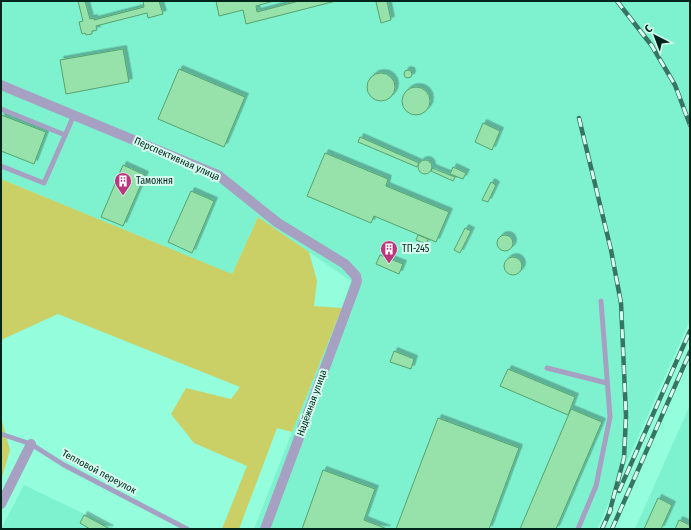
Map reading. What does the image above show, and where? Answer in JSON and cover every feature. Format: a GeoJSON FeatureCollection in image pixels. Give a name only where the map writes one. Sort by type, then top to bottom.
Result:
{"type":"FeatureCollection","features":[{"type":"Feature","properties":{"kind":"street","name":"Перспективная улица"},"geometry":{"type":"LineString","coordinates":[[1,85],[218,175],[278,223],[345,264],[356,276]]}},
{"type":"Feature","properties":{"kind":"street","name":"Надёжная улица"},"geometry":{"type":"LineString","coordinates":[[265,529],[355,287],[356,276]]}},
{"type":"Feature","properties":{"kind":"street"},"geometry":{"type":"LineString","coordinates":[[1,504],[31,444]]}},
{"type":"Feature","properties":{"kind":"lane"},"geometry":{"type":"LineString","coordinates":[[1,109],[65,135]]}},
{"type":"Feature","properties":{"kind":"lane"},"geometry":{"type":"LineString","coordinates":[[1,166],[44,183],[74,115]]}},
{"type":"Feature","properties":{"kind":"lane"},"geometry":{"type":"LineString","coordinates":[[578,529],[596,486],[610,417],[601,301]]}},
{"type":"Feature","properties":{"kind":"lane"},"geometry":{"type":"LineString","coordinates":[[547,368],[607,383]]}},
{"type":"Feature","properties":{"kind":"lane","name":"Тепловой переулок"},"geometry":{"type":"LineString","coordinates":[[1,434],[31,444],[64,465],[187,529]]}},
{"type":"Feature","properties":{"kind":"shaded area"},"geometry":{"type":"Polygon","coordinates":[[[1,1],[690,1],[690,320],[597,529],[254,529],[342,308],[351,281],[258,217],[232,274],[1,179],[1,1]]]}},
{"type":"Feature","properties":{"kind":"shaded area"},"geometry":{"type":"Polygon","coordinates":[[[1,179],[232,274],[258,217],[309,252],[317,281],[314,306],[342,308],[292,432],[277,428],[239,529],[222,529],[247,466],[194,443],[171,414],[186,388],[231,399],[240,387],[58,314],[3,339],[1,343],[1,179]]]}},
{"type":"Feature","properties":{"kind":"shaded area"},"geometry":{"type":"Polygon","coordinates":[[[690,405],[690,529],[635,529],[690,405]]]}},
{"type":"Feature","properties":{"kind":"shaded area"},"geometry":{"type":"Polygon","coordinates":[[[1,418],[10,450],[1,481],[1,418]]]}},
{"type":"Feature","properties":{"kind":"shaded area"},"geometry":{"type":"Polygon","coordinates":[[[24,485],[116,529],[1,529],[24,485]]]}},
{"type":"Feature","properties":{"kind":"building"},"geometry":{"type":"Polygon","coordinates":[[[78,1],[85,1],[90,19],[94,18],[94,20],[144,7],[143,1],[159,1],[163,14],[148,18],[147,13],[96,26],[97,30],[92,31],[92,34],[86,35],[85,33],[82,34],[79,22],[83,21],[78,1]]]}},
{"type":"Feature","properties":{"kind":"building"},"geometry":{"type":"Polygon","coordinates":[[[216,1],[274,1],[256,6],[257,12],[299,1],[336,1],[246,24],[243,10],[219,16],[216,1]]]}},
{"type":"Feature","properties":{"kind":"building"},"geometry":{"type":"Polygon","coordinates":[[[387,1],[391,20],[381,23],[376,2],[387,1]]]}},
{"type":"Feature","properties":{"kind":"building"},"geometry":{"type":"Polygon","coordinates":[[[123,49],[129,82],[66,94],[60,60],[123,49]]]}},
{"type":"Feature","properties":{"kind":"building"},"geometry":{"type":"Polygon","coordinates":[[[179,69],[245,97],[224,147],[158,119],[179,69]]]}},
{"type":"Feature","properties":{"kind":"building"},"geometry":{"type":"Polygon","coordinates":[[[406,70],[410,70],[412,74],[410,78],[406,78],[404,76],[404,72],[406,70]]]}},
{"type":"Feature","properties":{"kind":"building"},"geometry":{"type":"Polygon","coordinates":[[[381,73],[391,77],[395,87],[391,97],[381,101],[371,97],[367,87],[371,77],[381,73]]]}},
{"type":"Feature","properties":{"kind":"building"},"geometry":{"type":"Polygon","coordinates":[[[416,87],[426,91],[430,101],[426,111],[416,115],[406,111],[402,101],[406,91],[416,87]]]}},
{"type":"Feature","properties":{"kind":"building"},"geometry":{"type":"Polygon","coordinates":[[[1,115],[46,132],[34,164],[1,151],[1,115]]]}},
{"type":"Feature","properties":{"kind":"building"},"geometry":{"type":"Polygon","coordinates":[[[483,123],[500,131],[492,150],[475,142],[483,123]]]}},
{"type":"Feature","properties":{"kind":"building"},"geometry":{"type":"Polygon","coordinates":[[[360,137],[419,163],[417,167],[358,142],[360,137]]]}},
{"type":"Feature","properties":{"kind":"building"},"geometry":{"type":"Polygon","coordinates":[[[325,153],[388,179],[386,186],[449,212],[436,242],[374,216],[371,223],[307,196],[325,153]]]}},
{"type":"Feature","properties":{"kind":"building"},"geometry":{"type":"Polygon","coordinates":[[[422,160],[428,160],[432,164],[432,170],[428,174],[422,174],[418,170],[418,164],[422,160]]]}},
{"type":"Feature","properties":{"kind":"building","name":"Таможня"},"geometry":{"type":"Polygon","coordinates":[[[123,165],[145,175],[123,226],[101,217],[123,165]]]}},
{"type":"Feature","properties":{"kind":"building"},"geometry":{"type":"Polygon","coordinates":[[[453,167],[466,173],[463,179],[450,174],[453,167]]]}},
{"type":"Feature","properties":{"kind":"building"},"geometry":{"type":"Polygon","coordinates":[[[432,168],[455,177],[453,181],[431,171],[432,168]]]}},
{"type":"Feature","properties":{"kind":"building"},"geometry":{"type":"Polygon","coordinates":[[[491,182],[496,185],[488,202],[482,200],[491,182]]]}},
{"type":"Feature","properties":{"kind":"building"},"geometry":{"type":"Polygon","coordinates":[[[191,191],[214,201],[192,253],[168,242],[191,191]]]}},
{"type":"Feature","properties":{"kind":"building"},"geometry":{"type":"Polygon","coordinates":[[[465,228],[471,231],[460,253],[454,250],[465,228]]]}},
{"type":"Feature","properties":{"kind":"building"},"geometry":{"type":"Polygon","coordinates":[[[418,235],[428,239],[426,244],[416,240],[418,235]]]}},
{"type":"Feature","properties":{"kind":"building"},"geometry":{"type":"Polygon","coordinates":[[[505,235],[511,237],[513,243],[511,249],[505,251],[499,249],[497,243],[499,237],[505,235]]]}},
{"type":"Feature","properties":{"kind":"building","name":"ТП-245"},"geometry":{"type":"Polygon","coordinates":[[[380,255],[403,264],[399,274],[376,264],[380,255]]]}},
{"type":"Feature","properties":{"kind":"building"},"geometry":{"type":"Polygon","coordinates":[[[513,257],[519,260],[522,266],[519,272],[513,275],[507,272],[504,266],[507,260],[513,257]]]}},
{"type":"Feature","properties":{"kind":"building"},"geometry":{"type":"Polygon","coordinates":[[[394,351],[414,359],[411,369],[390,362],[394,351]]]}},
{"type":"Feature","properties":{"kind":"building"},"geometry":{"type":"Polygon","coordinates":[[[508,369],[575,397],[568,415],[500,386],[508,369]]]}},
{"type":"Feature","properties":{"kind":"building"},"geometry":{"type":"Polygon","coordinates":[[[571,409],[602,422],[556,529],[520,529],[571,409]]]}},
{"type":"Feature","properties":{"kind":"building"},"geometry":{"type":"Polygon","coordinates":[[[438,418],[519,448],[489,529],[396,529],[438,418]]]}},
{"type":"Feature","properties":{"kind":"building"},"geometry":{"type":"Polygon","coordinates":[[[323,470],[375,489],[364,520],[387,529],[302,529],[323,470]]]}},
{"type":"Feature","properties":{"kind":"building"},"geometry":{"type":"Polygon","coordinates":[[[658,498],[672,505],[661,529],[644,529],[658,498]]]}},
{"type":"Feature","properties":{"kind":"building"},"geometry":{"type":"Polygon","coordinates":[[[84,515],[110,529],[90,529],[80,523],[84,515]]]}},
{"type":"Feature","properties":{"kind":"building"},"geometry":{"type":"Polygon","coordinates":[[[679,520],[690,525],[690,529],[675,529],[679,520]]]}},
{"type":"Feature","properties":{"kind":"railway"},"geometry":{"type":"LineString","coordinates":[[617,1],[652,46],[675,85],[690,125]]}},
{"type":"Feature","properties":{"kind":"railway"},"geometry":{"type":"LineString","coordinates":[[579,118],[611,250],[621,303],[626,416],[624,458],[609,514]]}},
{"type":"Feature","properties":{"kind":"railway"},"geometry":{"type":"LineString","coordinates":[[619,491],[690,331]]}},
{"type":"Feature","properties":{"kind":"railway"},"geometry":{"type":"LineString","coordinates":[[612,529],[690,352]]}},
{"type":"Feature","properties":{"kind":"railway"},"geometry":{"type":"LineString","coordinates":[[602,529],[611,509]]}},
{"type":"Feature","properties":{"kind":"place","name":"Таможня"},"geometry":{"type":"Point","coordinates":[123,196]}},
{"type":"Feature","properties":{"kind":"place","name":"ТП-245"},"geometry":{"type":"Point","coordinates":[389,264]}}]}
